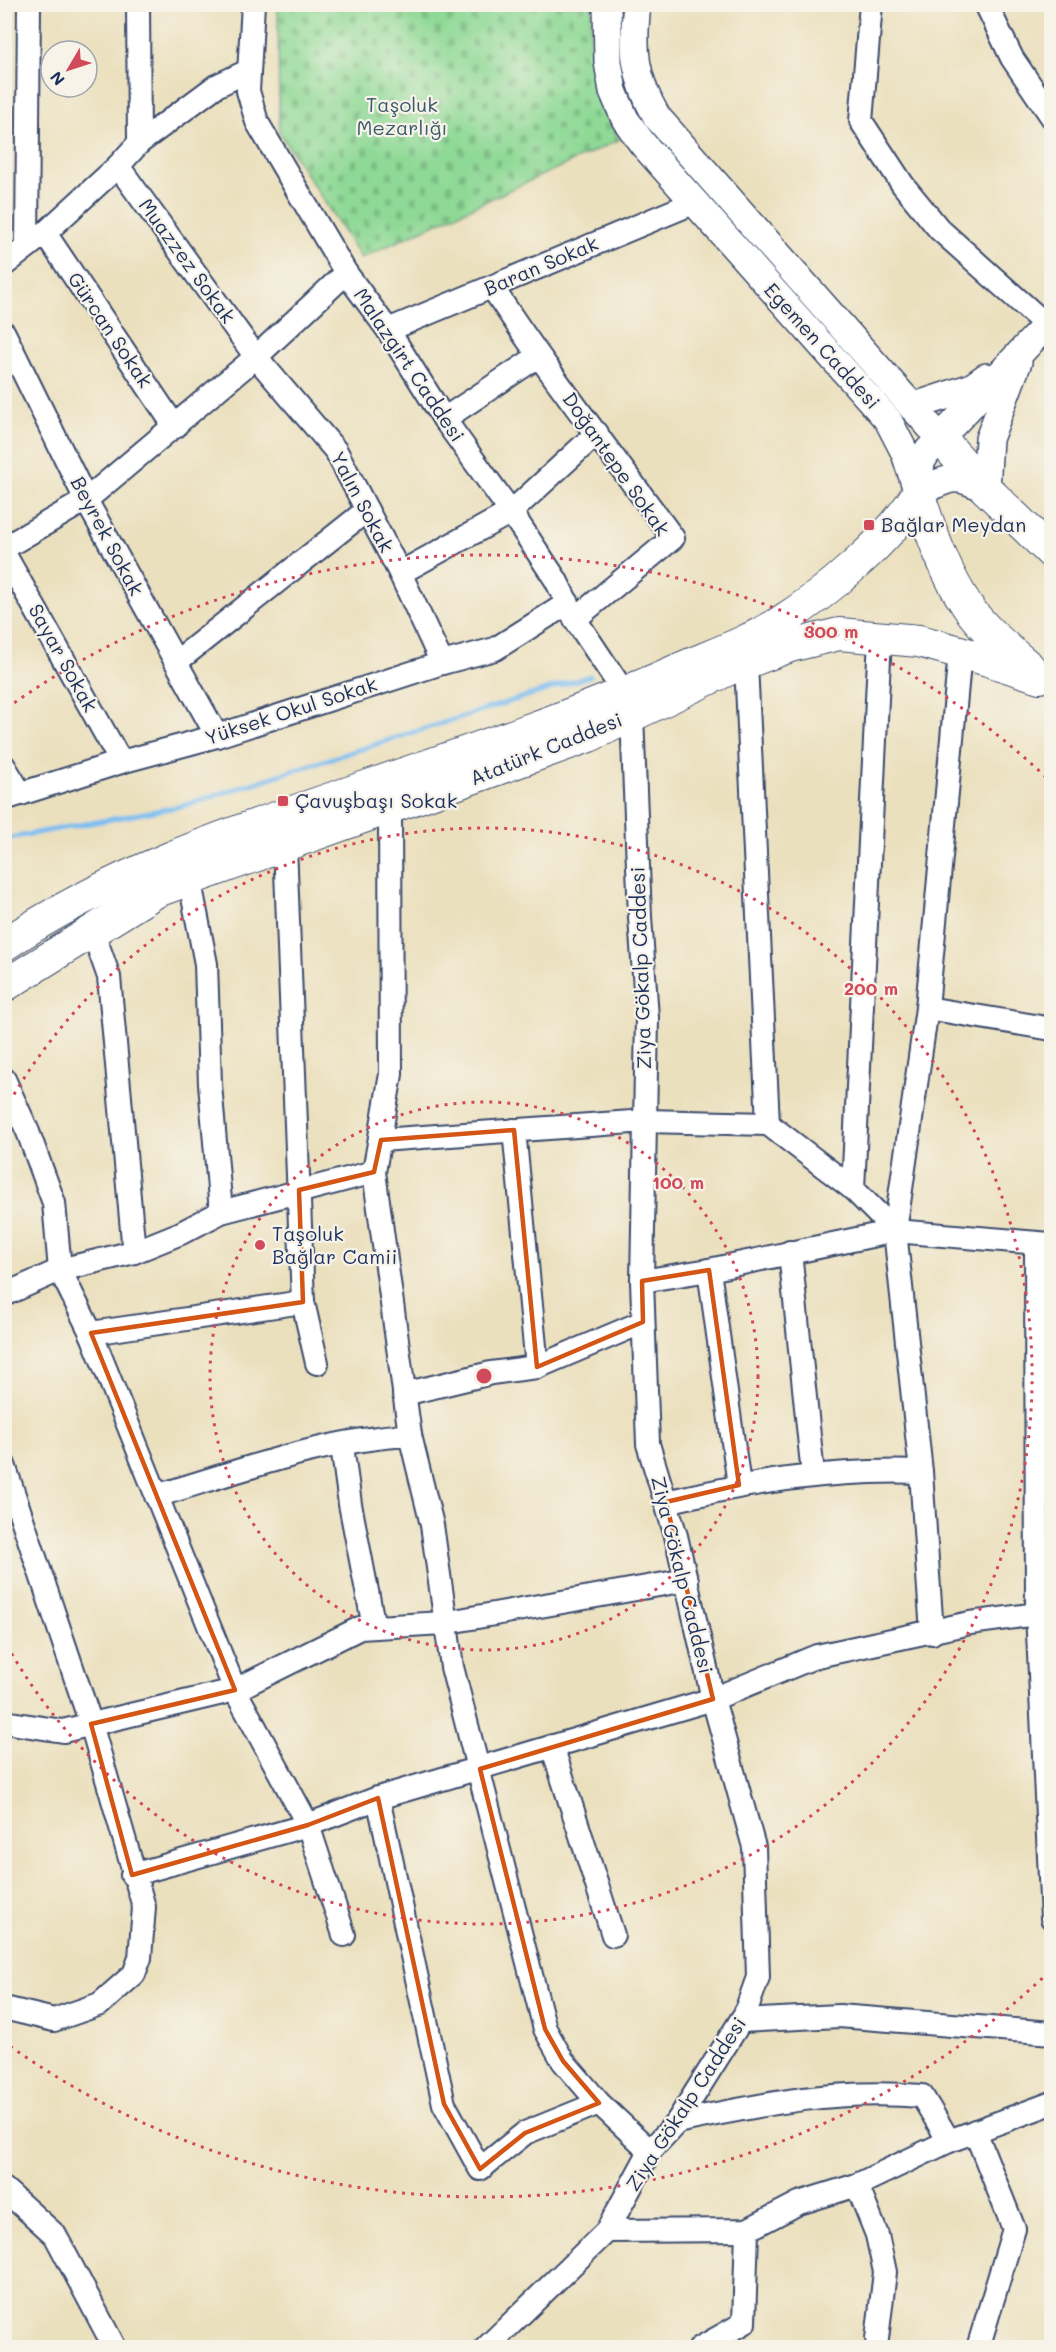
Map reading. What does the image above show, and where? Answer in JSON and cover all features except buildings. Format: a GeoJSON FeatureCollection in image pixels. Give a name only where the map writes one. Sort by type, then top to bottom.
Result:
{"type":"FeatureCollection","features":[{"type":"Feature","properties":{"kind":"main road","name":"Egemen Caddesi"},"geometry":{"type":"LineString","coordinates":[[940,438],[986,489],[1052,553]]}},
{"type":"Feature","properties":{"kind":"main road","name":"Egemen Caddesi"},"geometry":{"type":"LineString","coordinates":[[918,493],[937,550],[968,607],[998,640],[1046,681]]}},
{"type":"Feature","properties":{"kind":"main road","name":"Atatürk Caddesi"},"geometry":{"type":"LineString","coordinates":[[4,986],[92,929],[157,891],[189,877],[390,809],[589,736],[629,704],[778,624],[822,591],[886,535],[906,514],[918,493]]}},
{"type":"Feature","properties":{"kind":"main road","name":"Atatürk Caddesi"},"geometry":{"type":"LineString","coordinates":[[4,945],[117,879],[253,825],[553,723],[629,704],[746,664],[790,646],[839,634],[919,641],[960,652],[1046,681]]}},
{"type":"Feature","properties":{"kind":"street"},"geometry":{"type":"LineString","coordinates":[[28,4],[36,239]]}},
{"type":"Feature","properties":{"kind":"street"},"geometry":{"type":"LineString","coordinates":[[138,4],[139,143]]}},
{"type":"Feature","properties":{"kind":"street","name":"Malazgirt Caddesi"},"geometry":{"type":"LineString","coordinates":[[253,4],[248,91],[257,122],[346,273],[388,330],[444,419],[511,512],[629,704]]}},
{"type":"Feature","properties":{"kind":"street","name":"Egemen Caddesi"},"geometry":{"type":"LineString","coordinates":[[607,4],[608,62],[614,91],[626,119],[642,143],[693,202],[888,420],[905,453],[918,493]]}},
{"type":"Feature","properties":{"kind":"street","name":"Egemen Caddesi"},"geometry":{"type":"LineString","coordinates":[[637,4],[634,50],[636,70],[643,93],[657,117],[940,438]]}},
{"type":"Feature","properties":{"kind":"street"},"geometry":{"type":"LineString","coordinates":[[871,4],[861,121],[903,185],[939,229],[1049,322],[940,438],[921,462],[918,493]]}},
{"type":"Feature","properties":{"kind":"street"},"geometry":{"type":"LineString","coordinates":[[986,4],[1012,58],[1052,117]]}},
{"type":"Feature","properties":{"kind":"street"},"geometry":{"type":"LineString","coordinates":[[4,264],[36,239],[118,166],[139,143],[216,86],[249,71]]}},
{"type":"Feature","properties":{"kind":"street","name":"Muazzez Sokak"},"geometry":{"type":"LineString","coordinates":[[118,166],[256,357]]}},
{"type":"Feature","properties":{"kind":"street","name":"Baran Sokak"},"geometry":{"type":"LineString","coordinates":[[388,330],[693,202]]}},
{"type":"Feature","properties":{"kind":"street","name":"Gürcan Sokak"},"geometry":{"type":"LineString","coordinates":[[36,239],[175,428]]}},
{"type":"Feature","properties":{"kind":"street"},"geometry":{"type":"LineString","coordinates":[[4,548],[86,500],[175,428],[346,273]]}},
{"type":"Feature","properties":{"kind":"street","name":"Doğantepe Sokak"},"geometry":{"type":"LineString","coordinates":[[492,286],[537,357],[597,433],[673,538],[572,611]]}},
{"type":"Feature","properties":{"kind":"street","name":"Beyrek Sokak"},"geometry":{"type":"LineString","coordinates":[[4,333],[86,500],[217,736]]}},
{"type":"Feature","properties":{"kind":"street"},"geometry":{"type":"LineString","coordinates":[[912,407],[972,387],[1023,349]]}},
{"type":"Feature","properties":{"kind":"street"},"geometry":{"type":"LineString","coordinates":[[918,493],[948,479],[962,477],[986,489],[989,439],[1023,349]]}},
{"type":"Feature","properties":{"kind":"street","name":"Yalın Sokak"},"geometry":{"type":"LineString","coordinates":[[256,357],[336,451],[400,573],[442,663]]}},
{"type":"Feature","properties":{"kind":"street"},"geometry":{"type":"LineString","coordinates":[[444,419],[537,357]]}},
{"type":"Feature","properties":{"kind":"street"},"geometry":{"type":"LineString","coordinates":[[400,573],[511,512],[597,433]]}},
{"type":"Feature","properties":{"kind":"street"},"geometry":{"type":"LineString","coordinates":[[176,662],[367,510]]}},
{"type":"Feature","properties":{"kind":"street","name":"Sayar Sokak"},"geometry":{"type":"LineString","coordinates":[[4,553],[121,762]]}},
{"type":"Feature","properties":{"kind":"street","name":"Yüksek Okul Sokak"},"geometry":{"type":"LineString","coordinates":[[13,797],[121,762],[217,736],[442,663],[495,649],[572,611]]}},
{"type":"Feature","properties":{"kind":"street"},"geometry":{"type":"LineString","coordinates":[[853,1189],[880,638]]}},
{"type":"Feature","properties":{"kind":"street"},"geometry":{"type":"LineString","coordinates":[[932,1633],[921,1472],[895,1231],[927,1008],[960,652]]}},
{"type":"Feature","properties":{"kind":"street"},"geometry":{"type":"LineString","coordinates":[[746,664],[768,1124]]}},
{"type":"Feature","properties":{"kind":"street","name":"Ziya Gökalp Caddesi"},"geometry":{"type":"LineString","coordinates":[[486,2348],[607,2231],[650,2151],[677,2122],[741,2021],[758,1977],[754,1847],[713,1699],[687,1580],[648,1444],[642,1281],[647,1018],[629,704]]}},
{"type":"Feature","properties":{"kind":"street"},"geometry":{"type":"LineString","coordinates":[[4,766],[13,797]]}},
{"type":"Feature","properties":{"kind":"street"},"geometry":{"type":"LineString","coordinates":[[390,809],[392,1074],[374,1172],[410,1435],[432,1525],[443,1623],[452,1667],[545,2029],[562,2061],[599,2103],[650,2151]]}},
{"type":"Feature","properties":{"kind":"street"},"geometry":{"type":"LineString","coordinates":[[285,845],[303,1302],[317,1363]]}},
{"type":"Feature","properties":{"kind":"street"},"geometry":{"type":"LineString","coordinates":[[189,877],[207,964],[210,1084],[221,1212]]}},
{"type":"Feature","properties":{"kind":"street"},"geometry":{"type":"LineString","coordinates":[[92,929],[109,977],[134,1252]]}},
{"type":"Feature","properties":{"kind":"street"},"geometry":{"type":"LineString","coordinates":[[927,1008],[1052,1029]]}},
{"type":"Feature","properties":{"kind":"street"},"geometry":{"type":"LineString","coordinates":[[4,1079],[54,1203],[60,1270],[91,1333],[235,1690],[308,1825],[344,1935]]}},
{"type":"Feature","properties":{"kind":"street"},"geometry":{"type":"LineString","coordinates":[[381,1140],[646,1121],[768,1124],[853,1189],[895,1231]]}},
{"type":"Feature","properties":{"kind":"street"},"geometry":{"type":"LineString","coordinates":[[514,1130],[537,1367]]}},
{"type":"Feature","properties":{"kind":"street"},"geometry":{"type":"LineString","coordinates":[[4,1295],[60,1270],[134,1252],[181,1233],[221,1212],[374,1172]]}},
{"type":"Feature","properties":{"kind":"street"},"geometry":{"type":"LineString","coordinates":[[642,1281],[709,1270],[790,1251],[895,1231],[1044,1244],[1044,1613],[1052,1918]]}},
{"type":"Feature","properties":{"kind":"street"},"geometry":{"type":"LineString","coordinates":[[790,1251],[813,1475]]}},
{"type":"Feature","properties":{"kind":"street"},"geometry":{"type":"LineString","coordinates":[[709,1270],[739,1485]]}},
{"type":"Feature","properties":{"kind":"street"},"geometry":{"type":"LineString","coordinates":[[91,1333],[303,1302]]}},
{"type":"Feature","properties":{"kind":"street"},"geometry":{"type":"LineString","coordinates":[[404,1394],[491,1373],[537,1367],[643,1322]]}},
{"type":"Feature","properties":{"kind":"street"},"geometry":{"type":"LineString","coordinates":[[156,1497],[316,1449],[342,1446],[382,1436],[410,1435]]}},
{"type":"Feature","properties":{"kind":"street"},"geometry":{"type":"LineString","coordinates":[[342,1446],[350,1504],[374,1627]]}},
{"type":"Feature","properties":{"kind":"street"},"geometry":{"type":"LineString","coordinates":[[4,1465],[92,1724],[132,1875],[144,1907],[140,1958],[134,1974],[100,2004],[54,2020],[4,2008]]}},
{"type":"Feature","properties":{"kind":"street"},"geometry":{"type":"LineString","coordinates":[[666,1502],[739,1485],[813,1475],[866,1470],[921,1472]]}},
{"type":"Feature","properties":{"kind":"street"},"geometry":{"type":"LineString","coordinates":[[4,1722],[63,1731],[235,1690],[360,1628],[443,1623],[687,1580]]}},
{"type":"Feature","properties":{"kind":"street"},"geometry":{"type":"LineString","coordinates":[[132,1875],[308,1825],[378,1798],[713,1699],[817,1656],[970,1623],[1044,1613]]}},
{"type":"Feature","properties":{"kind":"street"},"geometry":{"type":"LineString","coordinates":[[552,1746],[613,1935]]}},
{"type":"Feature","properties":{"kind":"street"},"geometry":{"type":"LineString","coordinates":[[378,1798],[444,2104],[480,2169],[525,2133],[599,2103]]}},
{"type":"Feature","properties":{"kind":"street"},"geometry":{"type":"LineString","coordinates":[[741,2021],[839,2016],[1052,2033]]}},
{"type":"Feature","properties":{"kind":"street"},"geometry":{"type":"LineString","coordinates":[[677,2122],[796,2098],[874,2092],[922,2096],[949,2141]]}},
{"type":"Feature","properties":{"kind":"street"},"geometry":{"type":"LineString","coordinates":[[607,2231],[747,2230],[799,2203],[857,2185],[949,2141],[1052,2103]]}},
{"type":"Feature","properties":{"kind":"street"},"geometry":{"type":"LineString","coordinates":[[975,2131],[1014,2229],[978,2348]]}},
{"type":"Feature","properties":{"kind":"street"},"geometry":{"type":"LineString","coordinates":[[857,2185],[877,2235],[885,2272],[877,2339]]}},
{"type":"Feature","properties":{"kind":"street"},"geometry":{"type":"LineString","coordinates":[[4,2189],[55,2235],[115,2348]]}},
{"type":"Feature","properties":{"kind":"street"},"geometry":{"type":"LineString","coordinates":[[700,2348],[744,2323],[747,2230]]}},
{"type":"Feature","properties":{"kind":"highlighted area"},"geometry":{"type":"Polygon","coordinates":[[[514,1130],[537,1367],[643,1322],[642,1281],[709,1270],[739,1485],[666,1502],[713,1699],[480,1769],[545,2029],[563,2061],[599,2103],[525,2133],[480,2169],[444,2104],[378,1798],[308,1825],[132,1875],[91,1724],[235,1690],[91,1333],[303,1302],[299,1190],[374,1172],[381,1140],[514,1130]]]}},
{"type":"Feature","properties":{"kind":"green space","name":"Taşoluk Mezarlığı"},"geometry":{"type":"Polygon","coordinates":[[[278,5],[592,5],[591,42],[594,75],[603,106],[619,140],[361,258],[279,132],[278,5]]]}},
{"type":"Feature","properties":{"kind":"waterway"},"geometry":{"type":"LineString","coordinates":[[4,839],[182,806],[590,676]]}},
{"type":"Feature","properties":{"kind":"place","name":"Bağlar Meydan"},"geometry":{"type":"Point","coordinates":[869,525]}},
{"type":"Feature","properties":{"kind":"place","name":"Çavuşbaşı Sokak"},"geometry":{"type":"Point","coordinates":[283,801]}},
{"type":"Feature","properties":{"kind":"place","name":"Taşoluk Bağlar Camii"},"geometry":{"type":"Point","coordinates":[260,1245]}}]}
